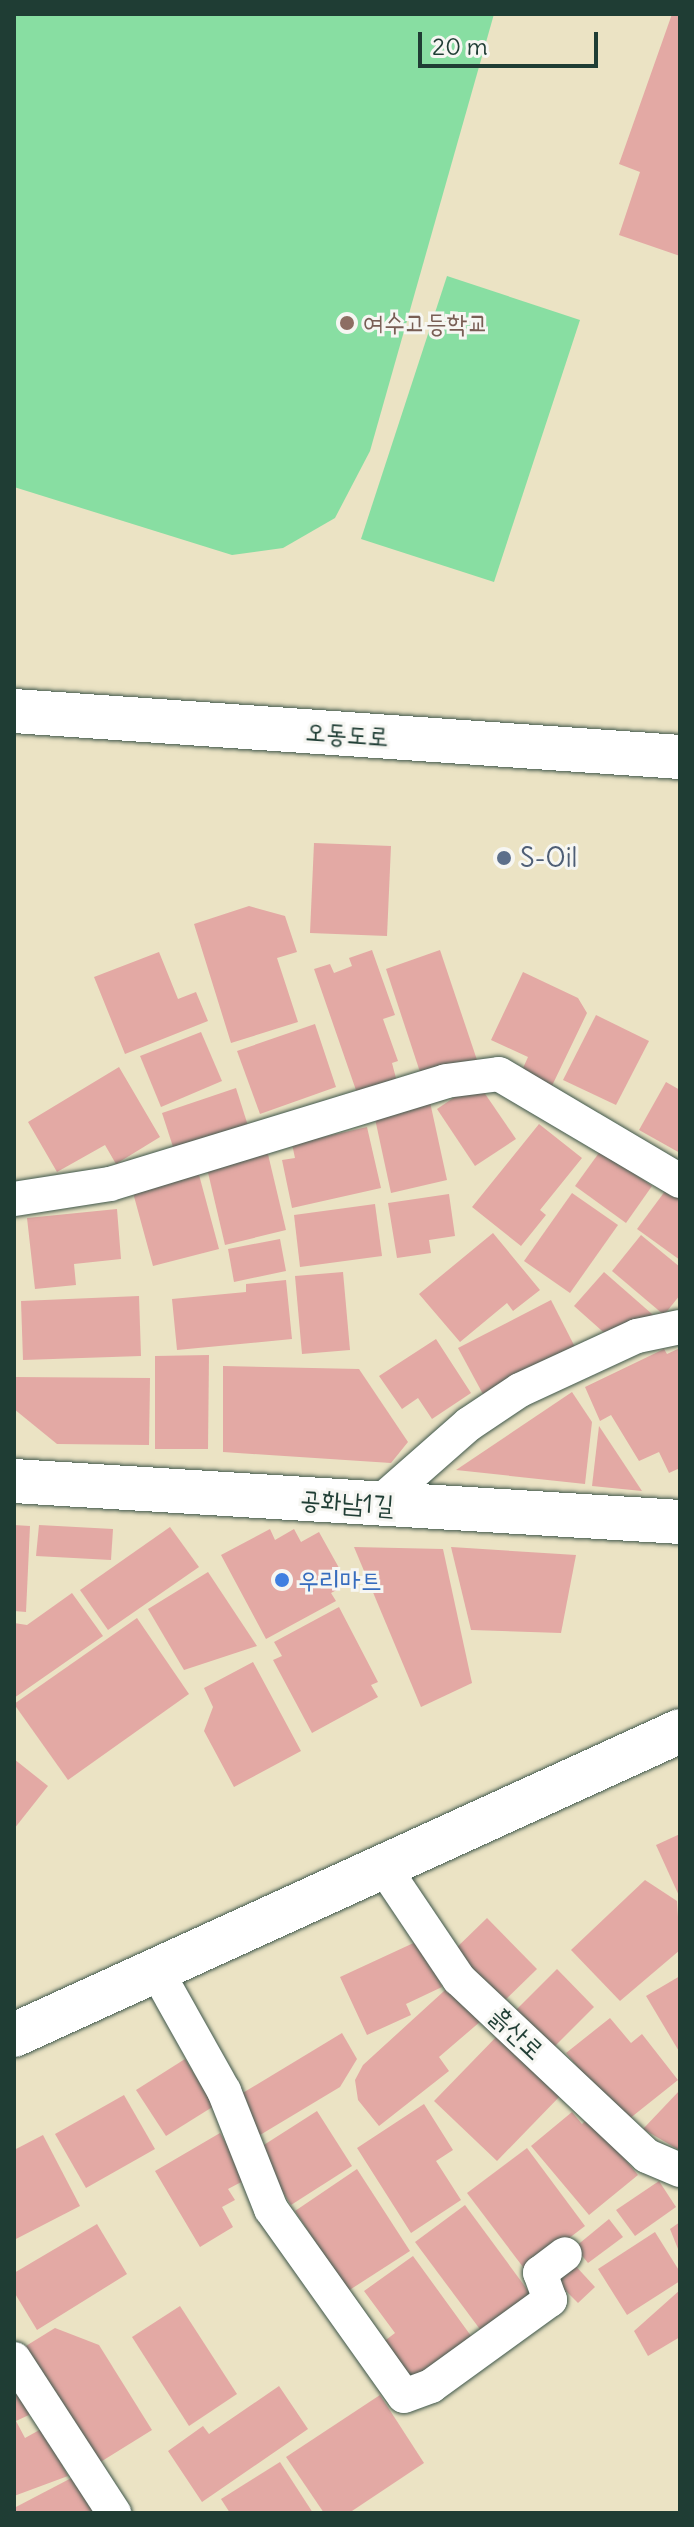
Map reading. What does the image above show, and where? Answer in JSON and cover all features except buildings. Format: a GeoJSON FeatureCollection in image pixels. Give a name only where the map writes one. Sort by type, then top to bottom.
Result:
{"type":"FeatureCollection","features":[{"type":"Feature","properties":{"kind":"street","name":"오동도로"},"geometry":{"type":"LineString","coordinates":[[14,711],[680,757]]}},
{"type":"Feature","properties":{"kind":"street","name":"공화남1길"},"geometry":{"type":"LineString","coordinates":[[14,1481],[680,1522]]}},
{"type":"Feature","properties":{"kind":"street"},"geometry":{"type":"LineString","coordinates":[[14,2035],[680,1731]]}},
{"type":"Feature","properties":{"kind":"lane"},"geometry":{"type":"LineString","coordinates":[[14,1199],[110,1184],[446,1081],[499,1074],[680,1181]]}},
{"type":"Feature","properties":{"kind":"lane"},"geometry":{"type":"LineString","coordinates":[[379,1503],[469,1424],[520,1390],[637,1336],[680,1327]]}},
{"type":"Feature","properties":{"kind":"lane","name":"흙산로"},"geometry":{"type":"LineString","coordinates":[[383,1866],[459,1979],[647,2156],[680,2170]]}},
{"type":"Feature","properties":{"kind":"lane"},"geometry":{"type":"LineString","coordinates":[[156,1970],[224,2091],[271,2209],[404,2396],[431,2386],[550,2300],[540,2273],[565,2254]]}},
{"type":"Feature","properties":{"kind":"lane"},"geometry":{"type":"LineString","coordinates":[[14,2359],[114,2513]]}},
{"type":"Feature","properties":{"kind":"green space"},"geometry":{"type":"Polygon","coordinates":[[[14,14],[494,14],[370,451],[335,518],[283,548],[232,555],[14,487],[14,14]]]}},
{"type":"Feature","properties":{"kind":"green space"},"geometry":{"type":"Polygon","coordinates":[[[447,276],[580,320],[494,582],[361,539],[447,276]]]}},
{"type":"Feature","properties":{"kind":"place","name":"여수고등학교"},"geometry":{"type":"Point","coordinates":[347,323]}},
{"type":"Feature","properties":{"kind":"place","name":"S-Oil"},"geometry":{"type":"Point","coordinates":[504,858]}},
{"type":"Feature","properties":{"kind":"place","name":"우리마트"},"geometry":{"type":"Point","coordinates":[282,1580]}}]}
